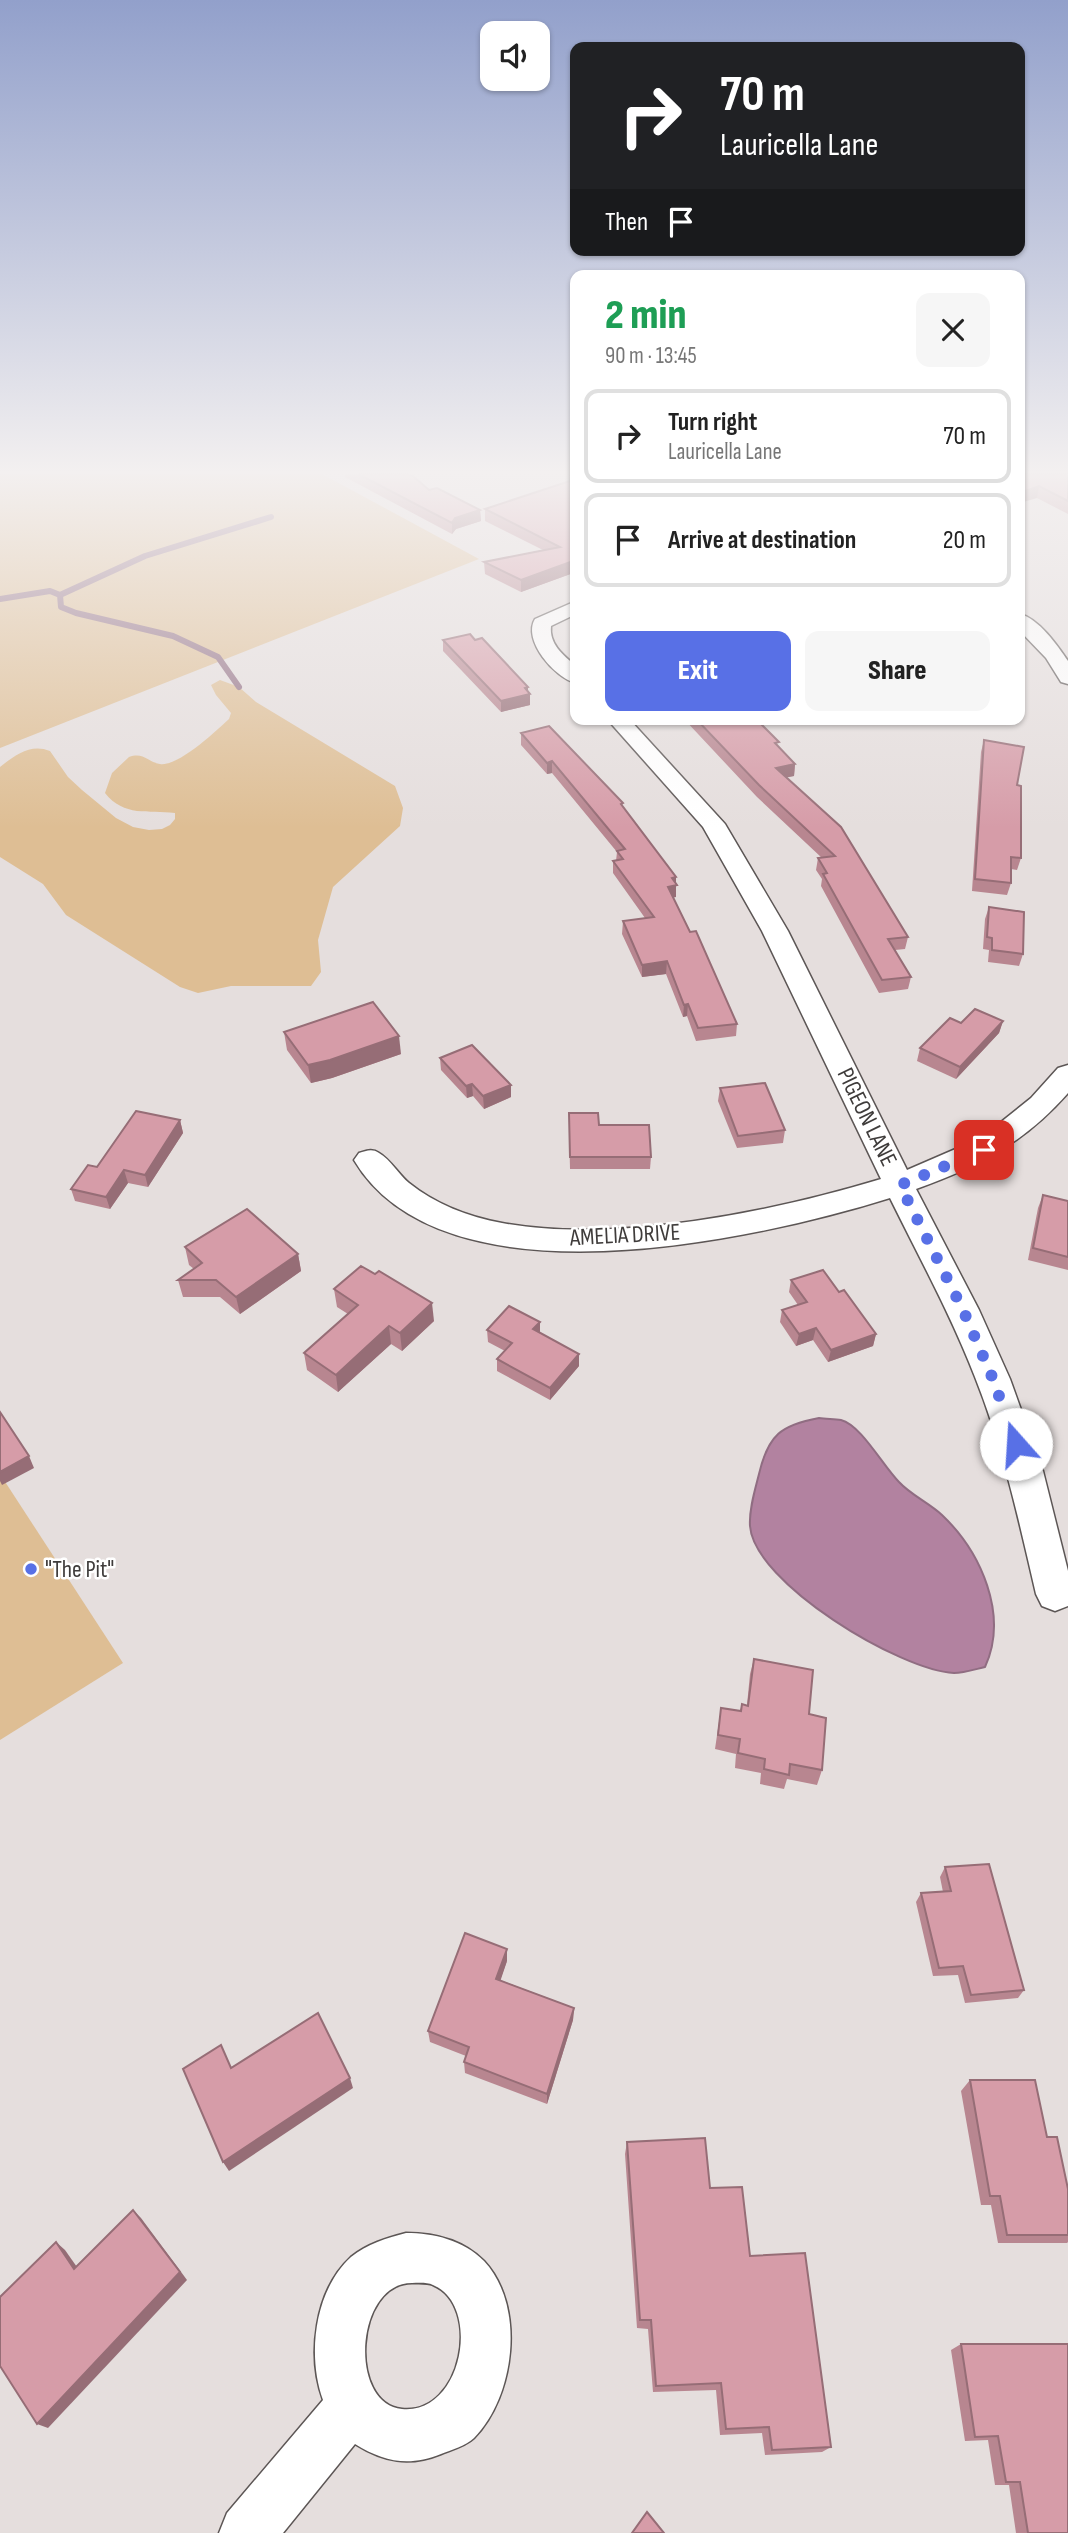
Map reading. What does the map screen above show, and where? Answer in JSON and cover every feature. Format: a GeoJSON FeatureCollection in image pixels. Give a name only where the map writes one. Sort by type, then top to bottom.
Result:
{"type":"FeatureCollection","features":[{"type":"Feature","properties":{"kind":"street"},"geometry":{"type":"LineString","coordinates":[[570,610],[548,620],[540,630],[540,640],[570,671]]}},
{"type":"Feature","properties":{"kind":"street"},"geometry":{"type":"LineString","coordinates":[[1025,624],[1062,666],[1068,678]]}},
{"type":"Feature","properties":{"kind":"street","name":"PIGEON LANE"},"geometry":{"type":"LineString","coordinates":[[622,725],[713,824],[775,932],[963,1310],[993,1379],[1025,1471],[1055,1594]]}},
{"type":"Feature","properties":{"kind":"street","name":"AMELIA DRIVE"},"geometry":{"type":"LineString","coordinates":[[369,1160],[391,1188],[425,1209],[466,1225],[519,1236],[567,1240],[634,1239],[708,1230],[805,1210],[900,1185],[984,1150],[1058,1090],[1068,1074]]}},
{"type":"Feature","properties":{"kind":"street"},"geometry":{"type":"LineString","coordinates":[[247,2533],[353,2406]]}},
{"type":"Feature","properties":{"kind":"shaded area"},"geometry":{"type":"Polygon","coordinates":[[[0,592],[395,592],[0,748],[0,592]]]}},
{"type":"Feature","properties":{"kind":"shaded area"},"geometry":{"type":"Polygon","coordinates":[[[220,680],[239,687],[256,702],[395,786],[403,808],[400,826],[333,887],[318,940],[321,972],[311,986],[231,986],[198,993],[180,987],[66,915],[43,884],[0,857],[0,767],[30,749],[50,751],[68,777],[116,818],[133,827],[149,830],[170,825],[175,819],[175,813],[128,809],[112,801],[105,793],[112,773],[129,757],[142,756],[160,764],[177,760],[229,719],[231,713],[211,685],[220,680]]]}},
{"type":"Feature","properties":{"kind":"shaded area"},"geometry":{"type":"Polygon","coordinates":[[[819,1418],[849,1423],[899,1482],[942,1515],[969,1547],[987,1585],[992,1606],[992,1647],[985,1667],[954,1673],[930,1668],[867,1641],[802,1597],[776,1573],[758,1549],[750,1526],[750,1513],[767,1450],[778,1434],[786,1429],[819,1418]]]}},
{"type":"Feature","properties":{"kind":"shaded area","name":"\"The Pit\""},"geometry":{"type":"Polygon","coordinates":[[[0,1474],[123,1663],[0,1740],[0,1474]]]}},
{"type":"Feature","properties":{"kind":"building"},"geometry":{"type":"Polygon","coordinates":[[[470,634],[475,640],[482,638],[528,687],[525,688],[530,694],[501,701],[443,640],[470,634]]]}},
{"type":"Feature","properties":{"kind":"building"},"geometry":{"type":"Polygon","coordinates":[[[702,725],[762,725],[779,742],[775,743],[795,764],[776,768],[841,827],[908,937],[888,939],[911,977],[882,980],[823,874],[827,873],[818,858],[835,856],[759,785],[702,725]]]}},
{"type":"Feature","properties":{"kind":"building"},"geometry":{"type":"Polygon","coordinates":[[[549,726],[623,803],[621,804],[676,877],[672,878],[677,885],[668,887],[690,932],[696,931],[737,1024],[698,1028],[688,1004],[684,1005],[667,961],[642,965],[623,921],[654,917],[613,861],[623,859],[617,851],[625,849],[552,761],[547,763],[521,733],[549,726]]]}},
{"type":"Feature","properties":{"kind":"building"},"geometry":{"type":"Polygon","coordinates":[[[984,740],[1024,747],[1017,785],[1021,786],[1021,858],[1011,857],[1011,883],[975,879],[984,740]]]}},
{"type":"Feature","properties":{"kind":"building"},"geometry":{"type":"Polygon","coordinates":[[[989,907],[1024,912],[1023,954],[992,950],[992,938],[987,937],[989,907]]]}},
{"type":"Feature","properties":{"kind":"building"},"geometry":{"type":"Polygon","coordinates":[[[373,1002],[399,1036],[308,1065],[284,1032],[373,1002]]]}},
{"type":"Feature","properties":{"kind":"building"},"geometry":{"type":"Polygon","coordinates":[[[975,1009],[1003,1021],[960,1067],[920,1048],[950,1018],[961,1023],[975,1009]]]}},
{"type":"Feature","properties":{"kind":"building"},"geometry":{"type":"Polygon","coordinates":[[[472,1045],[511,1085],[483,1096],[472,1084],[466,1086],[440,1058],[472,1045]]]}},
{"type":"Feature","properties":{"kind":"building"},"geometry":{"type":"Polygon","coordinates":[[[765,1083],[785,1130],[738,1136],[720,1088],[765,1083]]]}},
{"type":"Feature","properties":{"kind":"building"},"geometry":{"type":"Polygon","coordinates":[[[136,1111],[180,1120],[145,1175],[124,1170],[106,1197],[71,1189],[88,1165],[97,1167],[136,1111]]]}},
{"type":"Feature","properties":{"kind":"building"},"geometry":{"type":"Polygon","coordinates":[[[569,1113],[598,1113],[599,1125],[649,1125],[651,1157],[570,1157],[569,1113]]]}},
{"type":"Feature","properties":{"kind":"building"},"geometry":{"type":"Polygon","coordinates":[[[1043,1195],[1068,1201],[1068,1257],[1033,1248],[1043,1195]]]}},
{"type":"Feature","properties":{"kind":"building"},"geometry":{"type":"Polygon","coordinates":[[[247,1209],[298,1254],[236,1297],[216,1280],[178,1280],[202,1263],[185,1247],[247,1209]]]}},
{"type":"Feature","properties":{"kind":"building"},"geometry":{"type":"Polygon","coordinates":[[[361,1266],[375,1274],[379,1271],[432,1303],[400,1333],[389,1326],[336,1375],[304,1353],[358,1305],[334,1289],[361,1266]]]}},
{"type":"Feature","properties":{"kind":"building"},"geometry":{"type":"Polygon","coordinates":[[[823,1270],[839,1292],[844,1290],[876,1334],[831,1350],[816,1328],[799,1334],[782,1310],[807,1302],[791,1280],[823,1270]]]}},
{"type":"Feature","properties":{"kind":"building"},"geometry":{"type":"Polygon","coordinates":[[[509,1306],[540,1322],[533,1329],[579,1354],[550,1388],[497,1359],[512,1343],[487,1330],[509,1306]]]}},
{"type":"Feature","properties":{"kind":"building"},"geometry":{"type":"Polygon","coordinates":[[[0,1412],[29,1456],[0,1472],[0,1412]]]}},
{"type":"Feature","properties":{"kind":"building"},"geometry":{"type":"Polygon","coordinates":[[[754,1659],[813,1670],[809,1714],[826,1718],[822,1770],[790,1764],[789,1775],[764,1769],[765,1759],[738,1753],[740,1739],[718,1735],[721,1708],[741,1711],[742,1704],[748,1706],[754,1659]]]}},
{"type":"Feature","properties":{"kind":"building"},"geometry":{"type":"Polygon","coordinates":[[[989,1864],[1024,1990],[971,1995],[963,1966],[939,1968],[921,1893],[951,1891],[945,1867],[989,1864]]]}},
{"type":"Feature","properties":{"kind":"building"},"geometry":{"type":"Polygon","coordinates":[[[465,1933],[507,1949],[496,1979],[574,2008],[547,2094],[464,2062],[469,2047],[428,2031],[465,1933]]]}},
{"type":"Feature","properties":{"kind":"building"},"geometry":{"type":"Polygon","coordinates":[[[318,2013],[350,2078],[223,2162],[183,2069],[221,2045],[231,2068],[318,2013]]]}},
{"type":"Feature","properties":{"kind":"building"},"geometry":{"type":"Polygon","coordinates":[[[970,2080],[1035,2080],[1047,2137],[1057,2137],[1068,2189],[1068,2235],[1007,2235],[1000,2196],[990,2196],[970,2080]]]}},
{"type":"Feature","properties":{"kind":"building"},"geometry":{"type":"Polygon","coordinates":[[[705,2138],[710,2188],[742,2187],[750,2256],[805,2253],[831,2447],[772,2450],[769,2427],[726,2429],[721,2383],[656,2386],[651,2320],[640,2320],[627,2142],[705,2138]]]}},
{"type":"Feature","properties":{"kind":"building"},"geometry":{"type":"Polygon","coordinates":[[[133,2210],[180,2272],[37,2424],[0,2366],[0,2297],[56,2242],[74,2269],[133,2210]]]}},
{"type":"Feature","properties":{"kind":"building"},"geometry":{"type":"Polygon","coordinates":[[[961,2344],[1068,2344],[1068,2533],[1028,2533],[1020,2482],[1006,2482],[998,2436],[975,2437],[961,2344]]]}},
{"type":"Feature","properties":{"kind":"building"},"geometry":{"type":"Polygon","coordinates":[[[647,2512],[664,2533],[632,2533],[647,2512]]]}},
{"type":"Feature","properties":{"kind":"waterway"},"geometry":{"type":"LineString","coordinates":[[0,599],[42,592]]}},
{"type":"Feature","properties":{"kind":"waterway"},"geometry":{"type":"LineString","coordinates":[[53,592],[60,595]]}},
{"type":"Feature","properties":{"kind":"waterway"},"geometry":{"type":"LineString","coordinates":[[60,595],[66,592]]}},
{"type":"Feature","properties":{"kind":"waterway"},"geometry":{"type":"LineString","coordinates":[[60,595],[61,607],[76,613],[173,636],[218,657],[239,687]]}},
{"type":"Feature","properties":{"kind":"place","name":"\"The Pit\""},"geometry":{"type":"Point","coordinates":[31,1569]}},
{"type":"Feature","properties":{"kind":"route"},"geometry":{"type":"LineString","coordinates":[[984,1150],[900,1185],[963,1310],[993,1379],[1016,1444]]}}]}
